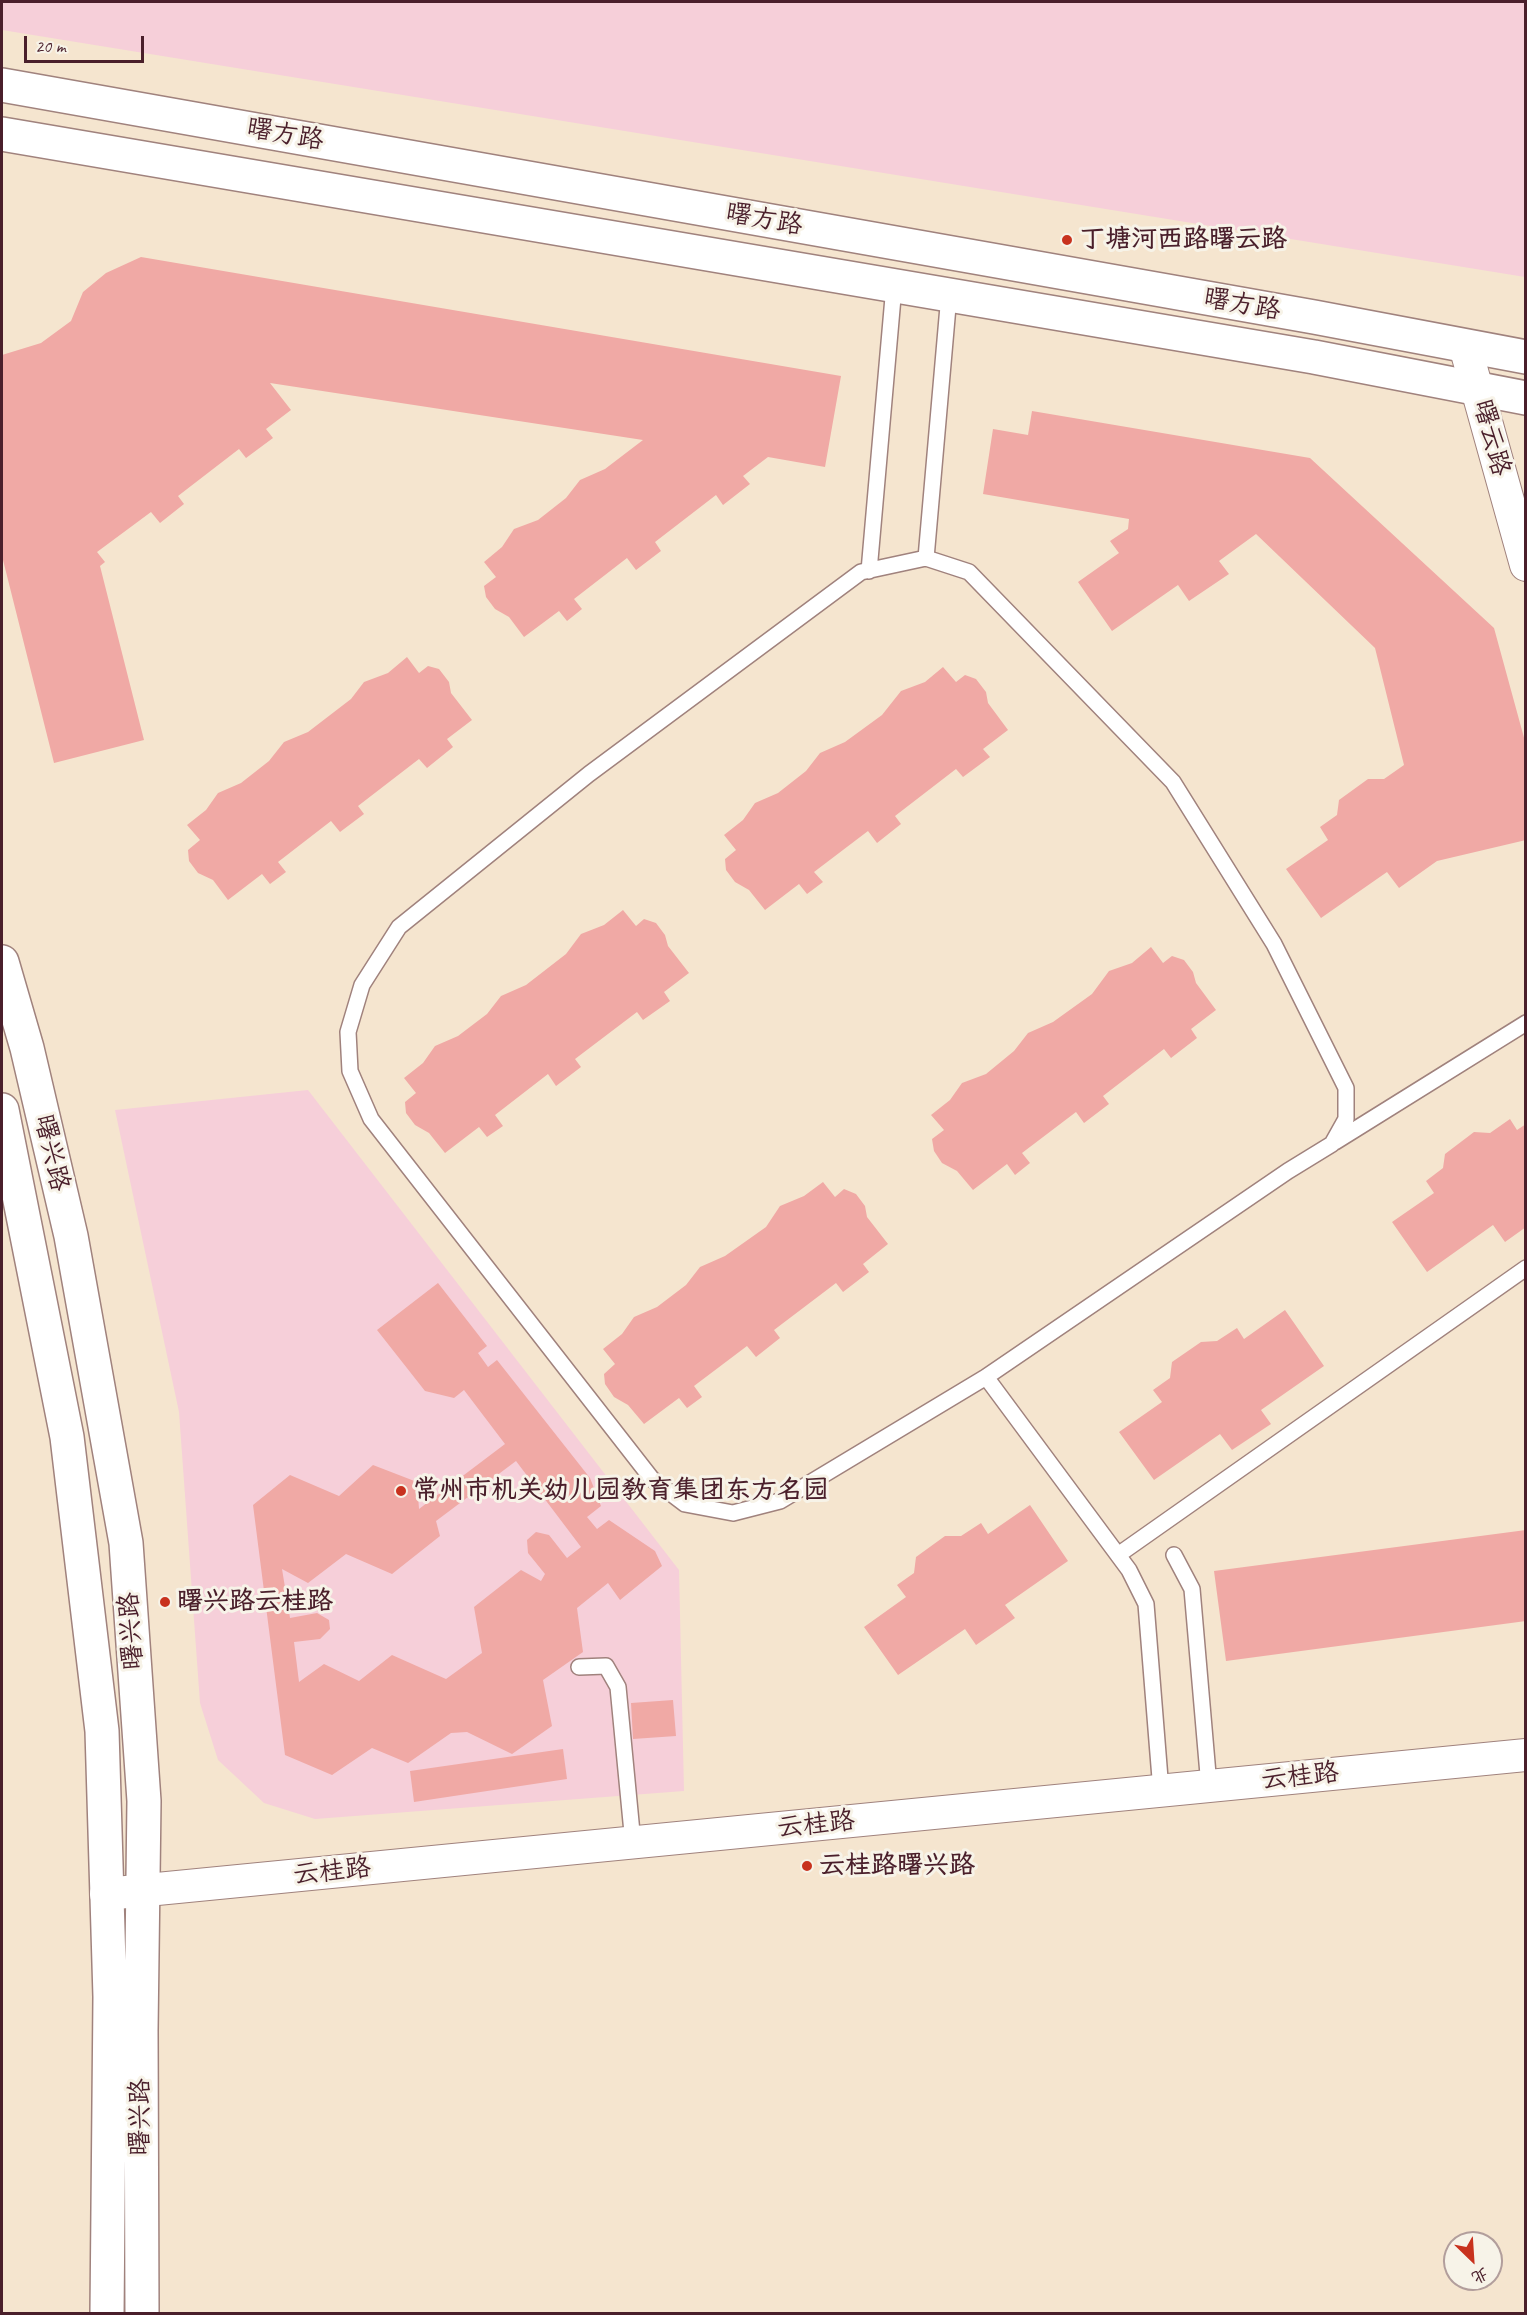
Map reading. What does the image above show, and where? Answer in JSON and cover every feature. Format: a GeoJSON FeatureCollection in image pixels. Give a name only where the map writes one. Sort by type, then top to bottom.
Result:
{"type":"FeatureCollection","features":[{"type":"Feature","properties":{"kind":"street","name":"曙方路"},"geometry":{"type":"LineString","coordinates":[[2,85],[1302,315],[1526,357]]}},
{"type":"Feature","properties":{"kind":"street","name":"曙方路"},"geometry":{"type":"LineString","coordinates":[[2,134],[1314,357],[1526,398]]}},
{"type":"Feature","properties":{"kind":"street","name":"曙云路"},"geometry":{"type":"LineString","coordinates":[[1465,346],[1526,565]]}},
{"type":"Feature","properties":{"kind":"street","name":"曙兴路"},"geometry":{"type":"LineString","coordinates":[[2,962],[27,1048],[71,1236],[126,1543],[144,1801],[141,2030],[142,2313]]}},
{"type":"Feature","properties":{"kind":"street","name":"曙兴路"},"geometry":{"type":"LineString","coordinates":[[2,1110],[68,1437],[102,1731],[110,1997],[107,2313]]}},
{"type":"Feature","properties":{"kind":"street","name":"云桂路"},"geometry":{"type":"LineString","coordinates":[[106,1894],[1526,1755]]}},
{"type":"Feature","properties":{"kind":"lane"},"geometry":{"type":"LineString","coordinates":[[869,571],[894,286]]}},
{"type":"Feature","properties":{"kind":"lane"},"geometry":{"type":"LineString","coordinates":[[926,558],[949,295]]}},
{"type":"Feature","properties":{"kind":"lane"},"geometry":{"type":"LineString","coordinates":[[1332,1144],[1346,1119],[1346,1088],[1274,944],[1173,782],[969,572],[926,558],[861,572],[589,774],[399,927],[362,985],[348,1032],[350,1071],[371,1119],[652,1479],[685,1504],[733,1513],[780,1501],[986,1377],[1288,1171],[1332,1144],[1526,1023]]}},
{"type":"Feature","properties":{"kind":"lane"},"geometry":{"type":"LineString","coordinates":[[1118,1555],[1526,1268]]}},
{"type":"Feature","properties":{"kind":"lane"},"geometry":{"type":"LineString","coordinates":[[986,1377],[1130,1570],[1146,1604],[1161,1791]]}},
{"type":"Feature","properties":{"kind":"lane"},"geometry":{"type":"LineString","coordinates":[[1174,1555],[1192,1589],[1209,1786]]}},
{"type":"Feature","properties":{"kind":"lane"},"geometry":{"type":"LineString","coordinates":[[579,1667],[606,1666],[618,1687],[633,1843]]}},
{"type":"Feature","properties":{"kind":"shaded area"},"geometry":{"type":"Polygon","coordinates":[[[2,2],[1525,2],[1525,277],[2,30],[2,2]]]}},
{"type":"Feature","properties":{"kind":"shaded area","name":"常州市机关幼儿园教育集团东方名园"},"geometry":{"type":"Polygon","coordinates":[[[308,1090],[679,1570],[684,1791],[315,1819],[264,1803],[218,1760],[200,1703],[179,1412],[115,1110],[308,1090]]]}},
{"type":"Feature","properties":{"kind":"building"},"geometry":{"type":"Polygon","coordinates":[[[141,257],[841,376],[825,467],[768,457],[743,476],[750,484],[723,505],[716,495],[655,542],[661,551],[636,570],[627,558],[574,599],[582,609],[567,621],[559,611],[524,637],[509,617],[495,609],[486,597],[484,586],[496,577],[484,562],[502,547],[514,529],[538,520],[566,498],[580,480],[605,469],[643,440],[270,383],[291,410],[266,429],[273,438],[246,458],[239,449],[178,496],[184,504],[160,523],[151,512],[97,552],[105,562],[100,566],[144,740],[54,763],[2,556],[2,355],[41,343],[71,321],[83,292],[106,273],[141,257]]]}},
{"type":"Feature","properties":{"kind":"building"},"geometry":{"type":"Polygon","coordinates":[[[1032,411],[1310,458],[1494,628],[1526,745],[1526,840],[1437,861],[1399,888],[1387,872],[1321,918],[1286,869],[1328,840],[1320,827],[1337,815],[1339,800],[1368,779],[1384,779],[1404,765],[1375,648],[1256,534],[1219,561],[1229,574],[1189,601],[1178,585],[1112,631],[1078,582],[1119,553],[1110,541],[1128,529],[1129,519],[983,494],[993,429],[1028,435],[1032,411]]]}},
{"type":"Feature","properties":{"kind":"building"},"geometry":{"type":"Polygon","coordinates":[[[407,657],[419,673],[428,666],[439,669],[449,682],[451,693],[472,720],[447,739],[453,747],[427,768],[419,759],[358,806],[364,814],[340,832],[331,821],[278,862],[286,872],[270,884],[262,874],[228,900],[213,880],[198,873],[189,861],[188,850],[200,840],[187,825],[206,810],[218,793],[241,783],[269,761],[284,742],[308,732],[351,699],[364,682],[388,673],[407,657]]]}},
{"type":"Feature","properties":{"kind":"building"},"geometry":{"type":"Polygon","coordinates":[[[943,667],[956,682],[965,675],[976,679],[986,692],[988,703],[1008,730],[983,749],[990,757],[963,777],[956,769],[895,816],[901,824],[877,843],[868,831],[814,872],[823,882],[807,894],[799,884],[765,910],[749,890],[735,882],[726,870],[725,859],[736,850],[724,835],[743,820],[755,803],[778,793],[806,771],[820,753],[845,742],[882,715],[901,691],[925,682],[943,667]]]}},
{"type":"Feature","properties":{"kind":"building"},"geometry":{"type":"Polygon","coordinates":[[[623,910],[636,926],[644,919],[656,923],[665,935],[668,946],[689,973],[664,992],[670,1001],[643,1020],[637,1012],[575,1059],[581,1067],[556,1086],[548,1074],[495,1115],[503,1126],[487,1137],[479,1127],[445,1153],[429,1133],[415,1125],[406,1113],[405,1102],[416,1093],[404,1078],[423,1063],[435,1046],[458,1036],[487,1014],[501,996],[526,985],[566,954],[581,934],[604,925],[623,910]]]}},
{"type":"Feature","properties":{"kind":"building"},"geometry":{"type":"Polygon","coordinates":[[[1151,947],[1163,963],[1172,956],[1184,960],[1193,972],[1196,983],[1216,1010],[1191,1029],[1197,1038],[1171,1058],[1164,1049],[1103,1096],[1109,1104],[1084,1123],[1076,1112],[1022,1153],[1030,1163],[1015,1175],[1007,1164],[973,1190],[957,1171],[942,1163],[934,1151],[932,1139],[944,1130],[931,1115],[950,1100],[962,1083],[986,1074],[1014,1051],[1028,1033],[1053,1022],[1092,994],[1109,971],[1132,963],[1151,947]]]}},
{"type":"Feature","properties":{"kind":"building"},"geometry":{"type":"Polygon","coordinates":[[[1510,1119],[1517,1130],[1526,1124],[1526,1227],[1505,1242],[1493,1225],[1427,1272],[1392,1222],[1434,1193],[1426,1181],[1443,1168],[1445,1154],[1474,1132],[1490,1133],[1510,1119]]]}},
{"type":"Feature","properties":{"kind":"building"},"geometry":{"type":"Polygon","coordinates":[[[823,1182],[835,1197],[844,1189],[856,1194],[865,1206],[867,1217],[888,1244],[863,1264],[869,1272],[843,1292],[836,1283],[774,1330],[780,1338],[756,1357],[747,1346],[694,1386],[702,1397],[687,1408],[679,1398],[644,1424],[628,1405],[614,1397],[605,1384],[604,1374],[615,1364],[603,1349],[622,1334],[634,1317],[657,1307],[686,1285],[700,1267],[725,1256],[766,1227],[780,1206],[804,1196],[823,1182]]]}},
{"type":"Feature","properties":{"kind":"building"},"geometry":{"type":"Polygon","coordinates":[[[438,1283],[487,1346],[478,1353],[488,1367],[497,1360],[590,1478],[601,1506],[587,1517],[597,1529],[609,1520],[655,1551],[662,1566],[620,1600],[608,1583],[577,1608],[583,1652],[543,1680],[552,1726],[512,1754],[467,1732],[451,1733],[408,1763],[372,1748],[332,1775],[285,1755],[253,1505],[290,1475],[339,1496],[373,1465],[417,1482],[419,1509],[505,1444],[464,1390],[454,1398],[425,1391],[377,1330],[438,1283]],[[516,1461],[436,1521],[440,1536],[392,1574],[346,1554],[308,1583],[282,1569],[290,1618],[317,1613],[329,1620],[330,1629],[320,1639],[294,1642],[299,1682],[324,1664],[359,1681],[392,1655],[446,1679],[482,1653],[474,1607],[521,1570],[541,1581],[545,1574],[528,1553],[527,1540],[536,1532],[549,1535],[567,1558],[581,1547],[516,1461]]]}},
{"type":"Feature","properties":{"kind":"building"},"geometry":{"type":"Polygon","coordinates":[[[1285,1310],[1324,1366],[1261,1410],[1271,1424],[1232,1450],[1220,1434],[1154,1480],[1119,1432],[1162,1402],[1153,1390],[1170,1378],[1172,1362],[1201,1342],[1217,1341],[1237,1328],[1244,1339],[1285,1310]]]}},
{"type":"Feature","properties":{"kind":"building"},"geometry":{"type":"Polygon","coordinates":[[[1030,1505],[1068,1561],[1005,1605],[1015,1618],[976,1645],[965,1629],[898,1675],[864,1627],[906,1597],[897,1585],[914,1573],[916,1557],[945,1536],[961,1536],[981,1523],[988,1534],[1030,1505]]]}},
{"type":"Feature","properties":{"kind":"building"},"geometry":{"type":"Polygon","coordinates":[[[1526,1530],[1526,1621],[1226,1661],[1214,1571],[1526,1530]]]}},
{"type":"Feature","properties":{"kind":"building"},"geometry":{"type":"Polygon","coordinates":[[[673,1700],[676,1736],[633,1739],[631,1703],[673,1700]]]}},
{"type":"Feature","properties":{"kind":"building"},"geometry":{"type":"Polygon","coordinates":[[[563,1749],[567,1779],[414,1802],[410,1771],[563,1749]]]}},
{"type":"Feature","properties":{"kind":"place","name":"丁塘河西路曙云路"},"geometry":{"type":"Point","coordinates":[1067,240]}},
{"type":"Feature","properties":{"kind":"place","name":"常州市机关幼儿园教育集团东方名园"},"geometry":{"type":"Point","coordinates":[401,1491]}},
{"type":"Feature","properties":{"kind":"place","name":"曙兴路云桂路"},"geometry":{"type":"Point","coordinates":[165,1602]}},
{"type":"Feature","properties":{"kind":"place","name":"云桂路曙兴路"},"geometry":{"type":"Point","coordinates":[807,1866]}}]}
